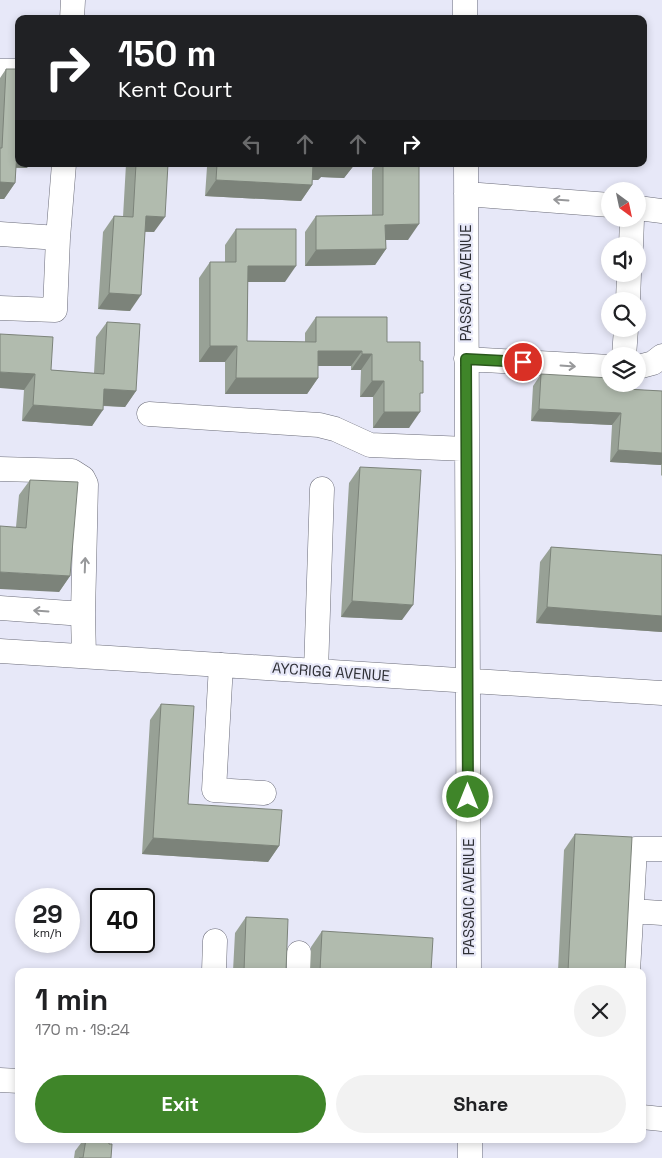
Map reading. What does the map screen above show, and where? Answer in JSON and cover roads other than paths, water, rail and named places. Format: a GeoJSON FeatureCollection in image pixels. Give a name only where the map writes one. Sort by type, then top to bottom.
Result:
{"type":"FeatureCollection","features":[{"type":"Feature","properties":{"kind":"street"},"geometry":{"type":"LineString","coordinates":[[72,15],[73,0]]}},
{"type":"Feature","properties":{"kind":"street"},"geometry":{"type":"LineString","coordinates":[[465,0],[465,15]]}},
{"type":"Feature","properties":{"kind":"street"},"geometry":{"type":"LineString","coordinates":[[0,71],[15,71]]}},
{"type":"Feature","properties":{"kind":"street"},"geometry":{"type":"LineString","coordinates":[[0,308],[55,310],[64,167]]}},
{"type":"Feature","properties":{"kind":"street","name":"PASSAIC AVENUE"},"geometry":{"type":"LineString","coordinates":[[466,167],[469,968]]}},
{"type":"Feature","properties":{"kind":"street"},"geometry":{"type":"LineString","coordinates":[[466,194],[601,204]]}},
{"type":"Feature","properties":{"kind":"street"},"geometry":{"type":"LineString","coordinates":[[646,209],[662,211]]}},
{"type":"Feature","properties":{"kind":"street"},"geometry":{"type":"LineString","coordinates":[[0,234],[58,238]]}},
{"type":"Feature","properties":{"kind":"street"},"geometry":{"type":"LineString","coordinates":[[646,365],[662,356]]}},
{"type":"Feature","properties":{"kind":"street"},"geometry":{"type":"LineString","coordinates":[[466,359],[601,366]]}},
{"type":"Feature","properties":{"kind":"street"},"geometry":{"type":"LineString","coordinates":[[149,414],[319,425],[335,429],[370,445],[467,449]]}},
{"type":"Feature","properties":{"kind":"street"},"geometry":{"type":"LineString","coordinates":[[0,469],[72,471],[83,478],[86,484],[84,656]]}},
{"type":"Feature","properties":{"kind":"street"},"geometry":{"type":"LineString","coordinates":[[316,671],[322,489]]}},
{"type":"Feature","properties":{"kind":"street"},"geometry":{"type":"LineString","coordinates":[[0,608],[83,614]]}},
{"type":"Feature","properties":{"kind":"street","name":"AYCRIGG AVENUE"},"geometry":{"type":"LineString","coordinates":[[0,651],[662,693]]}},
{"type":"Feature","properties":{"kind":"street"},"geometry":{"type":"LineString","coordinates":[[220,665],[214,790],[264,793]]}},
{"type":"Feature","properties":{"kind":"street"},"geometry":{"type":"LineString","coordinates":[[628,968],[635,849],[662,849]]}},
{"type":"Feature","properties":{"kind":"street"},"geometry":{"type":"LineString","coordinates":[[632,911],[662,913]]}},
{"type":"Feature","properties":{"kind":"street"},"geometry":{"type":"LineString","coordinates":[[214,968],[215,942]]}},
{"type":"Feature","properties":{"kind":"street"},"geometry":{"type":"LineString","coordinates":[[0,1080],[15,1081]]}},
{"type":"Feature","properties":{"kind":"street"},"geometry":{"type":"LineString","coordinates":[[646,1118],[662,1119]]}},
{"type":"Feature","properties":{"kind":"street"},"geometry":{"type":"LineString","coordinates":[[470,1143],[470,1158]]}}]}
